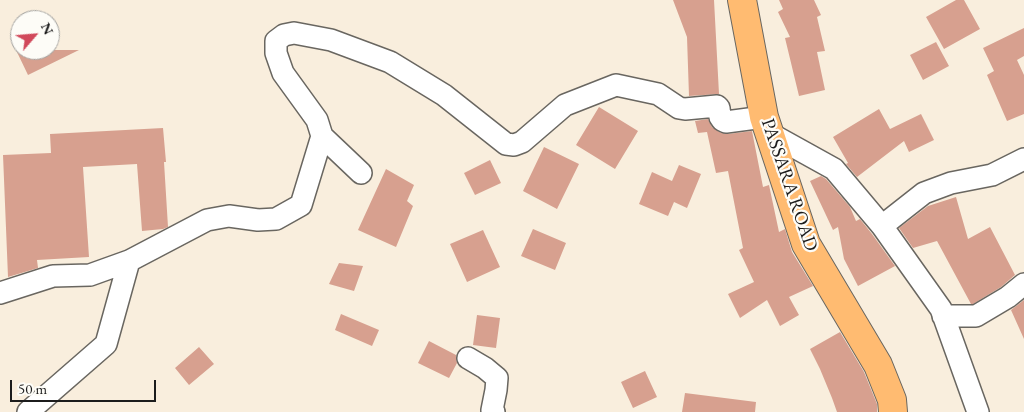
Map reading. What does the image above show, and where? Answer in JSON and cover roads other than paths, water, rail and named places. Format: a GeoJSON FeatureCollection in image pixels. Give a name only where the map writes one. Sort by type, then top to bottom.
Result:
{"type":"FeatureCollection","features":[{"type":"Feature","properties":{"kind":"highway","name":"PASSARA ROAD"},"geometry":{"type":"LineString","coordinates":[[742,0],[767,125],[806,244],[878,365],[892,400],[894,412]]}},
{"type":"Feature","properties":{"kind":"street"},"geometry":{"type":"LineString","coordinates":[[361,173],[322,136],[317,120],[282,73],[276,54],[276,40],[284,35],[294,33],[331,40],[390,62],[444,95],[506,144],[522,142],[565,105],[616,85],[658,94],[685,110],[717,106],[720,117],[726,122],[767,125],[834,169],[882,226],[940,309],[978,412]]}},
{"type":"Feature","properties":{"kind":"street"},"geometry":{"type":"LineString","coordinates":[[0,293],[53,276],[90,275],[129,261],[207,220],[229,216],[258,220],[276,220],[301,205],[322,136]]}},
{"type":"Feature","properties":{"kind":"street"},"geometry":{"type":"LineString","coordinates":[[882,226],[924,193],[951,183],[992,175],[1024,159]]}},
{"type":"Feature","properties":{"kind":"street"},"geometry":{"type":"LineString","coordinates":[[28,412],[106,344],[129,261]]}},
{"type":"Feature","properties":{"kind":"street"},"geometry":{"type":"LineString","coordinates":[[943,316],[976,316],[1008,297],[1024,284]]}},
{"type":"Feature","properties":{"kind":"street"},"geometry":{"type":"LineString","coordinates":[[468,358],[497,378],[492,410],[494,412]]}}]}
